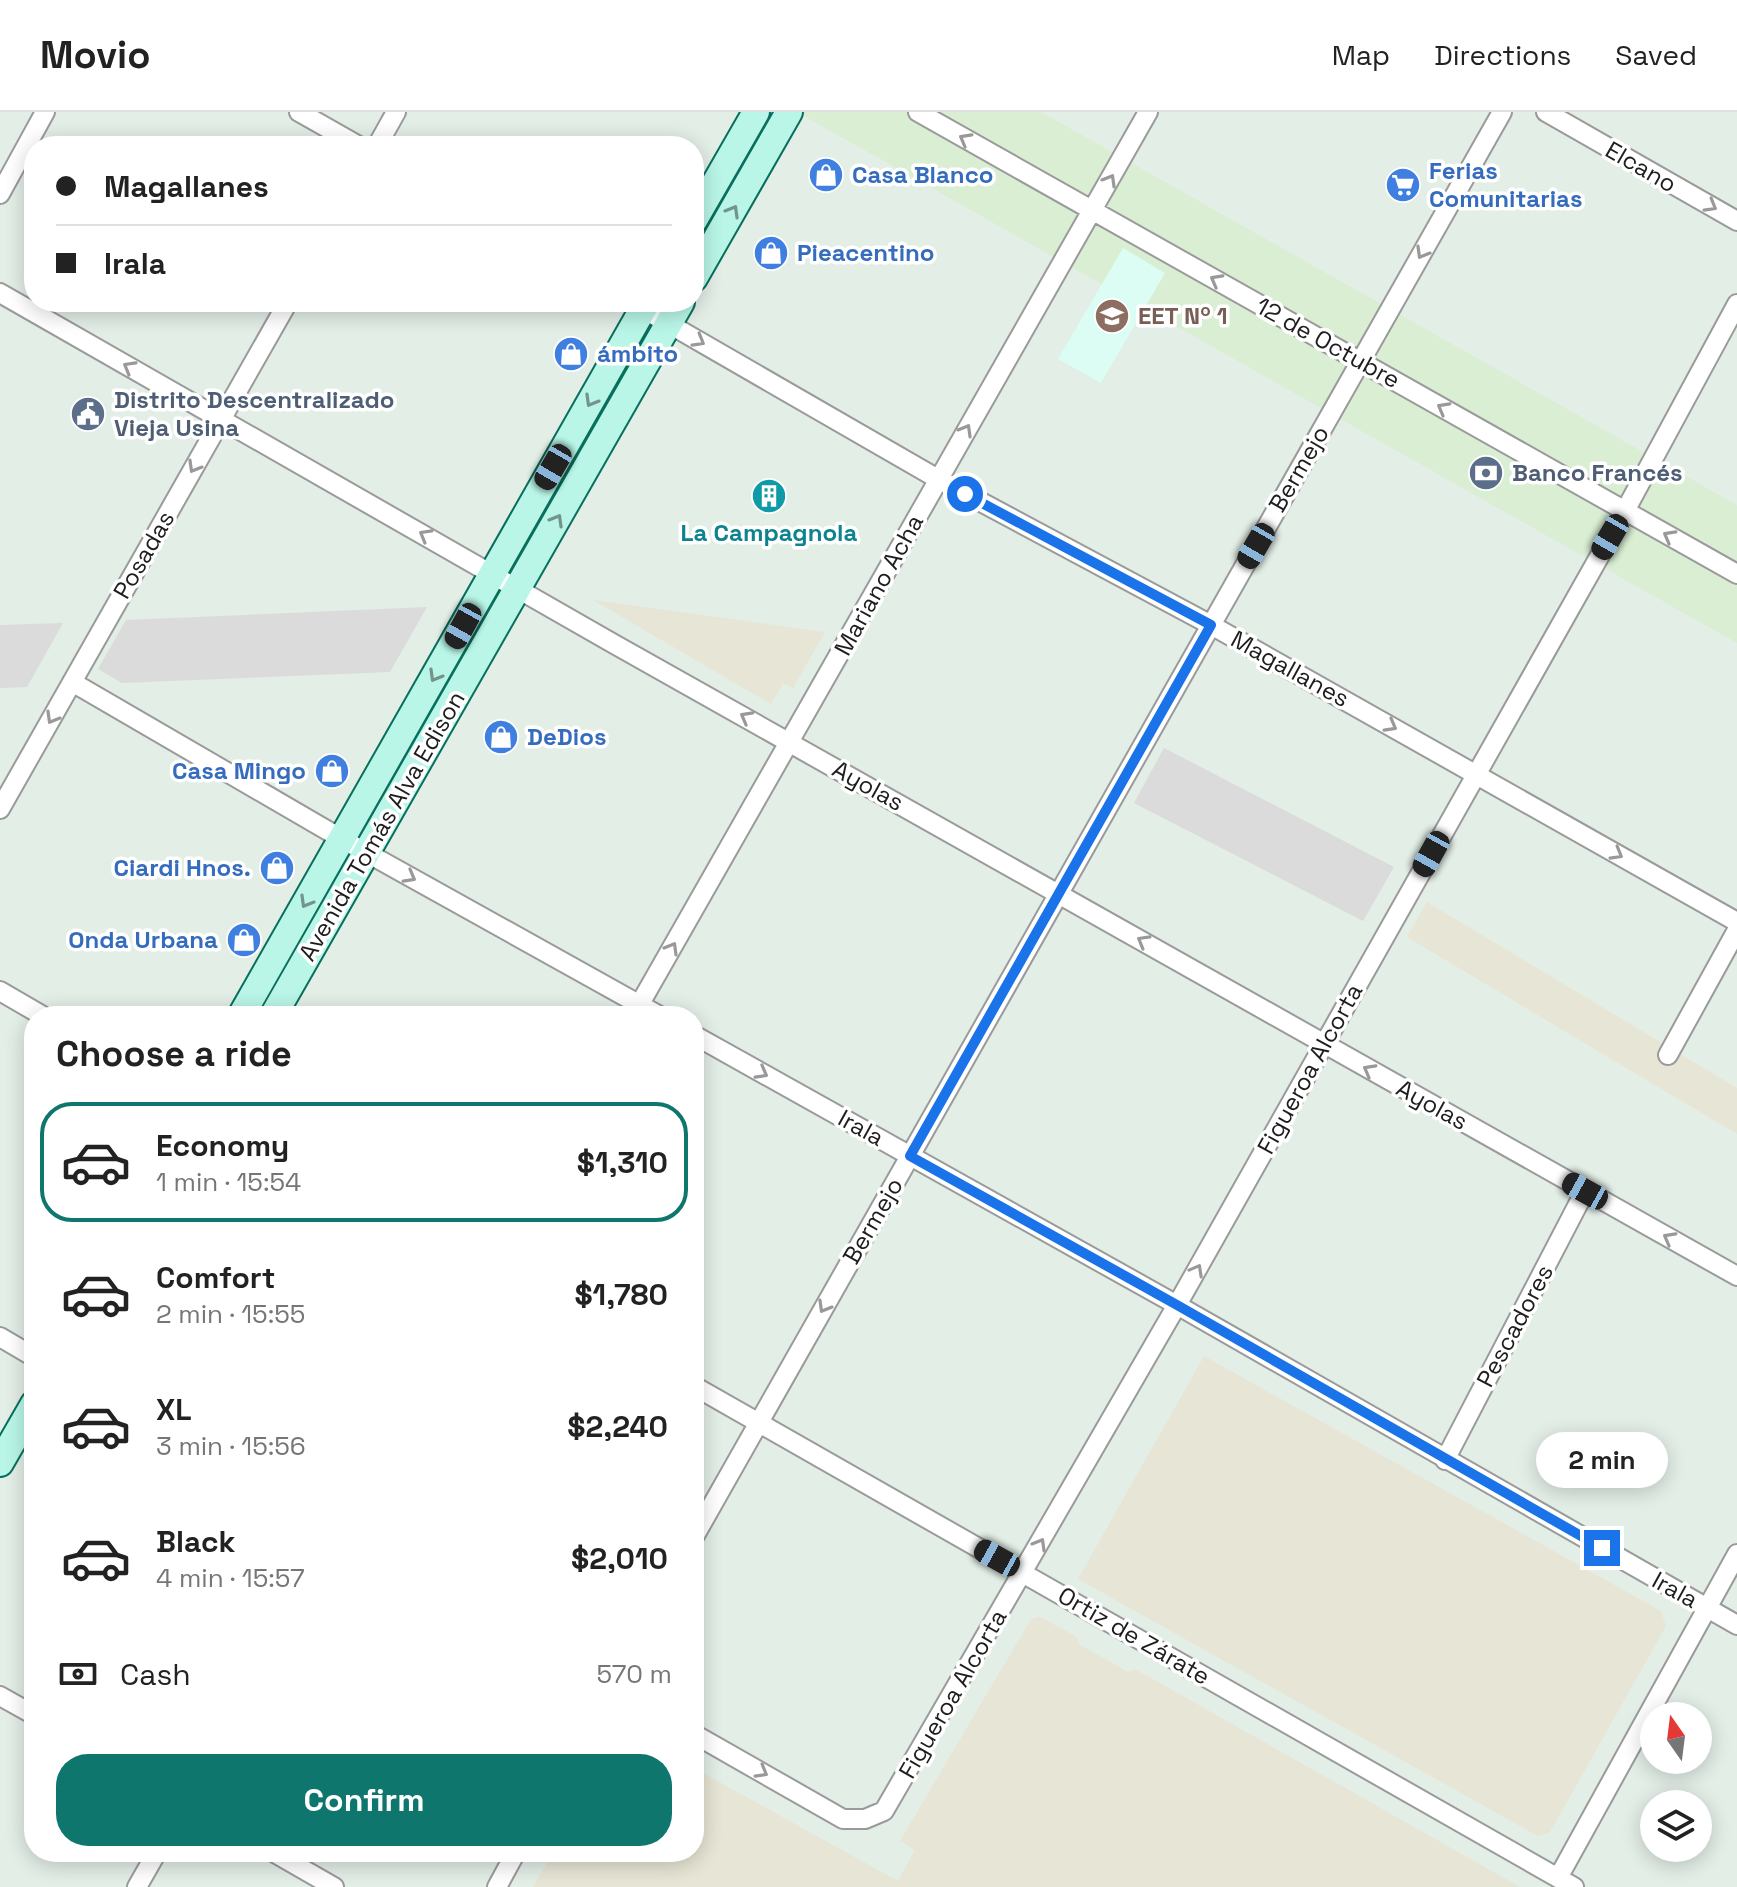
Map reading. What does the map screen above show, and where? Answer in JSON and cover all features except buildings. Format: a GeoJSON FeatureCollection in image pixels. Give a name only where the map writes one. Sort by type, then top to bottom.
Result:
{"type":"FeatureCollection","features":[{"type":"Feature","properties":{"kind":"main road"},"geometry":{"type":"LineString","coordinates":[[704,203],[756,112]]}},
{"type":"Feature","properties":{"kind":"main road"},"geometry":{"type":"LineString","coordinates":[[704,261],[789,112]]}},
{"type":"Feature","properties":{"kind":"main road","name":"Avenida Tomás Alva Edison"},"geometry":{"type":"LineString","coordinates":[[247,1006],[493,573],[637,312]]}},
{"type":"Feature","properties":{"kind":"main road","name":"Avenida Tomás Alva Edison"},"geometry":{"type":"LineString","coordinates":[[279,1006],[674,313]]}},
{"type":"Feature","properties":{"kind":"main road"},"geometry":{"type":"LineString","coordinates":[[0,1463],[24,1421]]}},
{"type":"Feature","properties":{"kind":"street"},"geometry":{"type":"LineString","coordinates":[[32,136],[45,112]]}},
{"type":"Feature","properties":{"kind":"street"},"geometry":{"type":"LineString","coordinates":[[299,112],[341,136]]}},
{"type":"Feature","properties":{"kind":"street"},"geometry":{"type":"LineString","coordinates":[[383,136],[396,112]]}},
{"type":"Feature","properties":{"kind":"street","name":"12 de Octubre"},"geometry":{"type":"LineString","coordinates":[[918,112],[1737,574]]}},
{"type":"Feature","properties":{"kind":"street","name":"Mariano Acha"},"geometry":{"type":"LineString","coordinates":[[638,1006],[1148,112]]}},
{"type":"Feature","properties":{"kind":"street","name":"Bermejo"},"geometry":{"type":"LineString","coordinates":[[704,1519],[1502,112]]}},
{"type":"Feature","properties":{"kind":"street","name":"Elcano"},"geometry":{"type":"LineString","coordinates":[[1546,112],[1737,221]]}},
{"type":"Feature","properties":{"kind":"street"},"geometry":{"type":"LineString","coordinates":[[0,194],[24,150]]}},
{"type":"Feature","properties":{"kind":"street","name":"Ayolas"},"geometry":{"type":"LineString","coordinates":[[0,293],[24,307]]}},
{"type":"Feature","properties":{"kind":"street","name":"Figueroa Alcorta"},"geometry":{"type":"LineString","coordinates":[[704,1740],[843,1819],[865,1819],[884,1811],[1177,1305],[1625,511],[1737,304]]}},
{"type":"Feature","properties":{"kind":"street","name":"Ayolas"},"geometry":{"type":"LineString","coordinates":[[33,312],[1737,1276]]}},
{"type":"Feature","properties":{"kind":"street","name":"Posadas"},"geometry":{"type":"LineString","coordinates":[[0,809],[282,312]]}},
{"type":"Feature","properties":{"kind":"street","name":"Magallanes"},"geometry":{"type":"LineString","coordinates":[[674,313],[938,479],[1211,625],[1737,922]]}},
{"type":"Feature","properties":{"kind":"street"},"geometry":{"type":"LineString","coordinates":[[72,682],[629,1006]]}},
{"type":"Feature","properties":{"kind":"street"},"geometry":{"type":"LineString","coordinates":[[1668,1055],[1737,930]]}},
{"type":"Feature","properties":{"kind":"street"},"geometry":{"type":"LineString","coordinates":[[0,991],[26,1006]]}},
{"type":"Feature","properties":{"kind":"street","name":"Irala"},"geometry":{"type":"LineString","coordinates":[[704,1041],[1177,1305],[1737,1625]]}},
{"type":"Feature","properties":{"kind":"street","name":"Pescadores"},"geometry":{"type":"LineString","coordinates":[[1445,1460],[1585,1191]]}},
{"type":"Feature","properties":{"kind":"street"},"geometry":{"type":"LineString","coordinates":[[0,1337],[24,1351]]}},
{"type":"Feature","properties":{"kind":"street","name":"Ortiz de Zárate"},"geometry":{"type":"LineString","coordinates":[[704,1392],[1566,1882]]}},
{"type":"Feature","properties":{"kind":"street"},"geometry":{"type":"LineString","coordinates":[[1566,1882],[1706,1607],[1737,1554]]}},
{"type":"Feature","properties":{"kind":"street"},"geometry":{"type":"LineString","coordinates":[[0,1696],[24,1709]]}},
{"type":"Feature","properties":{"kind":"street"},"geometry":{"type":"LineString","coordinates":[[137,1887],[151,1862]]}},
{"type":"Feature","properties":{"kind":"street"},"geometry":{"type":"LineString","coordinates":[[290,1862],[334,1887]]}},
{"type":"Feature","properties":{"kind":"street"},"geometry":{"type":"LineString","coordinates":[[497,1887],[511,1862]]}},
{"type":"Feature","properties":{"kind":"shaded area"},"geometry":{"type":"Polygon","coordinates":[[[797,112],[1041,112],[1737,505],[1737,643],[797,112]]]}},
{"type":"Feature","properties":{"kind":"shaded area","name":"EET Nº 1"},"geometry":{"type":"Polygon","coordinates":[[[1123,248],[1165,273],[1101,383],[1058,359],[1123,248]]]}},
{"type":"Feature","properties":{"kind":"shaded area"},"geometry":{"type":"Polygon","coordinates":[[[593,600],[825,632],[793,688],[783,683],[771,704],[593,600]]]}},
{"type":"Feature","properties":{"kind":"shaded area"},"geometry":{"type":"Polygon","coordinates":[[[427,607],[390,672],[122,683],[98,669],[126,620],[427,607]]]}},
{"type":"Feature","properties":{"kind":"shaded area"},"geometry":{"type":"Polygon","coordinates":[[[63,623],[27,687],[0,688],[0,625],[63,623]]]}},
{"type":"Feature","properties":{"kind":"shaded area"},"geometry":{"type":"Polygon","coordinates":[[[1164,748],[1394,867],[1363,921],[1134,803],[1164,748]]]}},
{"type":"Feature","properties":{"kind":"shaded area"},"geometry":{"type":"Polygon","coordinates":[[[1427,902],[1737,1088],[1737,1134],[1407,937],[1427,902]]]}},
{"type":"Feature","properties":{"kind":"shaded area"},"geometry":{"type":"Polygon","coordinates":[[[1204,1356],[1661,1611],[1666,1626],[1550,1832],[1538,1836],[1078,1579],[1204,1356]]]}},
{"type":"Feature","properties":{"kind":"shaded area"},"geometry":{"type":"Polygon","coordinates":[[[1040,1617],[1077,1637],[1080,1645],[1128,1672],[1135,1669],[1520,1887],[533,1887],[547,1862],[704,1862],[704,1774],[898,1881],[915,1850],[900,1841],[1031,1619],[1040,1617]]]}},
{"type":"Feature","properties":{"kind":"place","name":"Casa Blanco"},"geometry":{"type":"Point","coordinates":[826,175]}},
{"type":"Feature","properties":{"kind":"place","name":"Ferias Comunitarias"},"geometry":{"type":"Point","coordinates":[1403,185]}},
{"type":"Feature","properties":{"kind":"place","name":"Pieacentino"},"geometry":{"type":"Point","coordinates":[771,253]}},
{"type":"Feature","properties":{"kind":"place","name":"EET Nº 1"},"geometry":{"type":"Point","coordinates":[1112,316]}},
{"type":"Feature","properties":{"kind":"place","name":"ámbito"},"geometry":{"type":"Point","coordinates":[571,354]}},
{"type":"Feature","properties":{"kind":"place","name":"Distrito Descentralizado Vieja Usina"},"geometry":{"type":"Point","coordinates":[88,414]}},
{"type":"Feature","properties":{"kind":"place","name":"Banco Francés"},"geometry":{"type":"Point","coordinates":[1486,473]}},
{"type":"Feature","properties":{"kind":"place","name":"La Campagnola"},"geometry":{"type":"Point","coordinates":[769,496]}},
{"type":"Feature","properties":{"kind":"place","name":"DeDios"},"geometry":{"type":"Point","coordinates":[501,737]}},
{"type":"Feature","properties":{"kind":"place","name":"Casa Mingo"},"geometry":{"type":"Point","coordinates":[332,771]}},
{"type":"Feature","properties":{"kind":"place","name":"Ciardi Hnos."},"geometry":{"type":"Point","coordinates":[277,868]}},
{"type":"Feature","properties":{"kind":"place","name":"Onda Urbana"},"geometry":{"type":"Point","coordinates":[244,940]}},
{"type":"Feature","properties":{"kind":"route"},"geometry":{"type":"LineString","coordinates":[[965,494],[1211,625],[910,1156],[1602,1548]]}}]}
